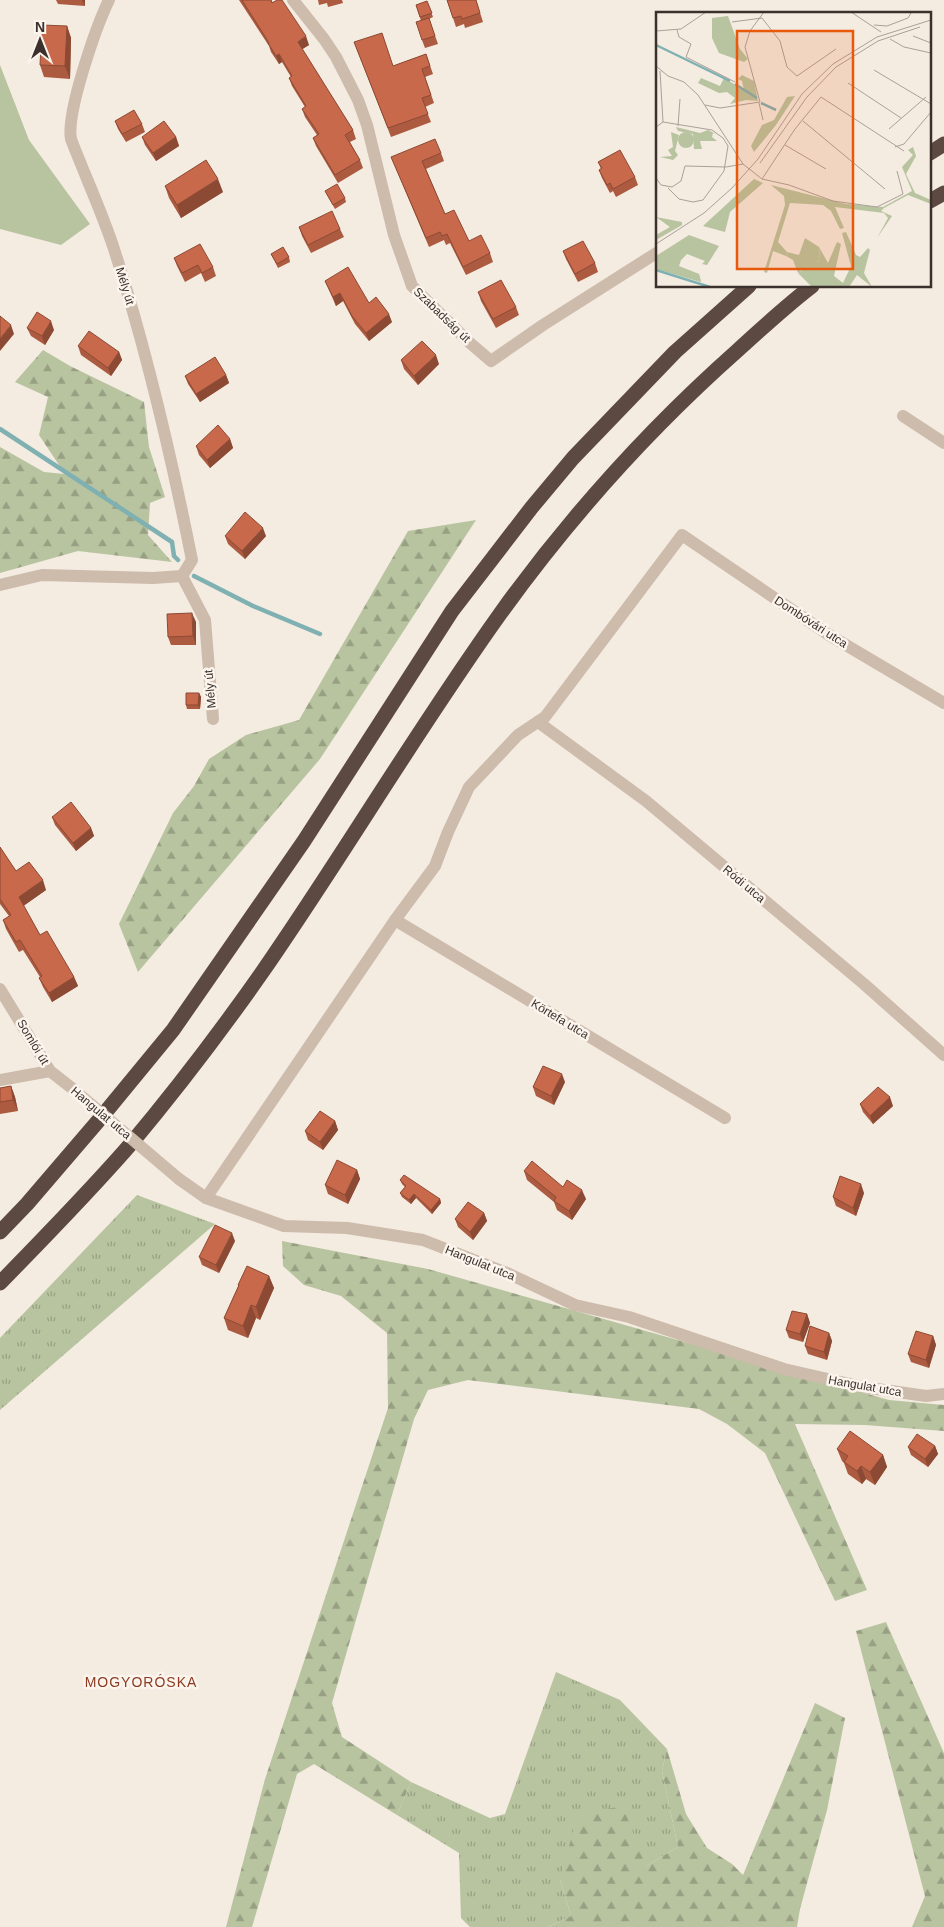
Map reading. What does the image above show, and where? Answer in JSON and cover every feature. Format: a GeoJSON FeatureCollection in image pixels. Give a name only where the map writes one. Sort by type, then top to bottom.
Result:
{"type":"FeatureCollection","features":[{"type":"Feature","properties":{"kind":"highway"},"geometry":{"type":"LineString","coordinates":[[932,152],[944,144]]}},
{"type":"Feature","properties":{"kind":"highway"},"geometry":{"type":"LineString","coordinates":[[932,201],[944,193]]}},
{"type":"Feature","properties":{"kind":"highway"},"geometry":{"type":"LineString","coordinates":[[0,1232],[27,1204],[99,1120],[173,1030],[304,841],[452,611],[532,507],[573,458],[675,352],[747,288]]}},
{"type":"Feature","properties":{"kind":"highway"},"geometry":{"type":"LineString","coordinates":[[0,1283],[129,1146],[201,1055],[262,972],[501,612],[566,528],[664,420],[714,371],[810,288]]}},
{"type":"Feature","properties":{"kind":"street","name":"Mély út"},"geometry":{"type":"LineString","coordinates":[[109,0],[72,110],[69,132],[114,248],[149,369],[175,472],[192,560],[182,576],[205,620],[213,718]]}},
{"type":"Feature","properties":{"kind":"street","name":"Szabadság út"},"geometry":{"type":"LineString","coordinates":[[293,0],[336,57],[358,100],[367,125],[394,234],[412,286],[491,361],[543,325],[656,253]]}},
{"type":"Feature","properties":{"kind":"street"},"geometry":{"type":"LineString","coordinates":[[903,416],[944,443]]}},
{"type":"Feature","properties":{"kind":"street","name":"Dombóvári utca"},"geometry":{"type":"LineString","coordinates":[[538,722],[545,717],[682,535],[829,635],[944,703]]}},
{"type":"Feature","properties":{"kind":"street"},"geometry":{"type":"LineString","coordinates":[[0,585],[42,575],[154,578],[182,576]]}},
{"type":"Feature","properties":{"kind":"street"},"geometry":{"type":"LineString","coordinates":[[206,1198],[395,920],[435,866],[448,832],[470,787],[518,735],[538,722]]}},
{"type":"Feature","properties":{"kind":"street","name":"Ródi utca"},"geometry":{"type":"LineString","coordinates":[[538,722],[646,802],[864,984],[944,1054]]}},
{"type":"Feature","properties":{"kind":"street","name":"Körtefa utca"},"geometry":{"type":"LineString","coordinates":[[395,920],[724,1118]]}},
{"type":"Feature","properties":{"kind":"street","name":"Somlói út"},"geometry":{"type":"LineString","coordinates":[[0,988],[50,1071]]}},
{"type":"Feature","properties":{"kind":"street"},"geometry":{"type":"LineString","coordinates":[[0,1080],[50,1071]]}},
{"type":"Feature","properties":{"kind":"street","name":"Hangulat utca"},"geometry":{"type":"LineString","coordinates":[[50,1071],[206,1198],[284,1226],[347,1228],[423,1240],[507,1273],[576,1305],[629,1317],[784,1369],[863,1387],[926,1396],[944,1394]]}},
{"type":"Feature","properties":{"kind":"green space"},"geometry":{"type":"Polygon","coordinates":[[[0,65],[29,140],[90,224],[61,245],[0,229],[0,65]]]}},
{"type":"Feature","properties":{"kind":"green space"},"geometry":{"type":"Polygon","coordinates":[[[43,350],[70,366],[144,402],[149,447],[165,497],[150,503],[148,535],[172,562],[78,551],[0,573],[0,447],[44,472],[65,474],[39,435],[48,397],[15,382],[43,350]]]}},
{"type":"Feature","properties":{"kind":"green space"},"geometry":{"type":"Polygon","coordinates":[[[476,520],[320,759],[138,972],[119,924],[173,813],[194,786],[209,759],[246,735],[299,720],[408,531],[476,520]]]}},
{"type":"Feature","properties":{"kind":"green space"},"geometry":{"type":"Polygon","coordinates":[[[137,1195],[215,1224],[0,1410],[0,1338],[137,1195]]]}},
{"type":"Feature","properties":{"kind":"green space"},"geometry":{"type":"Polygon","coordinates":[[[282,1241],[428,1269],[889,1400],[944,1405],[944,1431],[865,1425],[795,1424],[867,1590],[835,1601],[765,1453],[727,1424],[699,1409],[468,1380],[428,1390],[414,1419],[332,1703],[342,1737],[411,1782],[397,1815],[314,1764],[297,1774],[252,1927],[226,1927],[265,1779],[388,1408],[387,1333],[341,1296],[304,1285],[283,1266],[282,1241]]]}},
{"type":"Feature","properties":{"kind":"green space"},"geometry":{"type":"Polygon","coordinates":[[[886,1622],[944,1753],[944,1927],[912,1927],[925,1896],[856,1631],[886,1622]]]}},
{"type":"Feature","properties":{"kind":"green space"},"geometry":{"type":"Polygon","coordinates":[[[556,1672],[620,1700],[667,1749],[662,1771],[678,1847],[646,1866],[560,1879],[571,1916],[548,1927],[470,1927],[461,1918],[459,1853],[397,1815],[411,1782],[490,1818],[505,1814],[556,1672]]]}},
{"type":"Feature","properties":{"kind":"green space"},"geometry":{"type":"Polygon","coordinates":[[[815,1703],[845,1718],[827,1810],[800,1909],[797,1927],[548,1927],[571,1916],[560,1879],[578,1814],[623,1806],[646,1866],[678,1847],[662,1771],[667,1749],[686,1814],[707,1848],[732,1864],[743,1875],[815,1703]]]}},
{"type":"Feature","properties":{"kind":"building"},"geometry":{"type":"Polygon","coordinates":[[[242,0],[271,0],[272,3],[282,0],[306,36],[298,42],[353,130],[345,135],[360,160],[335,175],[313,138],[319,134],[302,109],[306,106],[289,78],[292,76],[279,54],[276,56],[242,0]]]}},
{"type":"Feature","properties":{"kind":"building"},"geometry":{"type":"Polygon","coordinates":[[[447,0],[476,0],[480,13],[462,19],[461,16],[453,18],[447,0]]]}},
{"type":"Feature","properties":{"kind":"building"},"geometry":{"type":"Polygon","coordinates":[[[427,1],[432,13],[420,17],[416,5],[427,1]]]}},
{"type":"Feature","properties":{"kind":"building"},"geometry":{"type":"Polygon","coordinates":[[[429,18],[435,36],[422,40],[416,22],[429,18]]]}},
{"type":"Feature","properties":{"kind":"building"},"geometry":{"type":"Polygon","coordinates":[[[42,25],[67,26],[65,66],[40,65],[42,25]]]}},
{"type":"Feature","properties":{"kind":"building"},"geometry":{"type":"Polygon","coordinates":[[[382,33],[393,66],[426,54],[430,66],[422,69],[431,95],[422,98],[428,114],[388,128],[354,42],[382,33]]]}},
{"type":"Feature","properties":{"kind":"building"},"geometry":{"type":"Polygon","coordinates":[[[134,110],[142,124],[122,134],[115,121],[134,110]]]}},
{"type":"Feature","properties":{"kind":"building"},"geometry":{"type":"Polygon","coordinates":[[[164,121],[176,137],[153,153],[142,137],[164,121]]]}},
{"type":"Feature","properties":{"kind":"building"},"geometry":{"type":"Polygon","coordinates":[[[435,139],[441,153],[422,161],[445,214],[454,210],[469,241],[481,235],[490,253],[463,267],[447,234],[442,236],[440,232],[426,238],[391,157],[435,139]]]}},
{"type":"Feature","properties":{"kind":"building"},"geometry":{"type":"Polygon","coordinates":[[[620,150],[635,177],[613,189],[610,183],[607,185],[599,170],[602,168],[598,162],[620,150]]]}},
{"type":"Feature","properties":{"kind":"building"},"geometry":{"type":"Polygon","coordinates":[[[206,160],[218,179],[177,205],[165,186],[206,160]]]}},
{"type":"Feature","properties":{"kind":"building"},"geometry":{"type":"Polygon","coordinates":[[[337,184],[345,198],[333,205],[325,191],[337,184]]]}},
{"type":"Feature","properties":{"kind":"building"},"geometry":{"type":"Polygon","coordinates":[[[332,211],[340,229],[308,245],[299,227],[332,211]]]}},
{"type":"Feature","properties":{"kind":"building"},"geometry":{"type":"Polygon","coordinates":[[[583,241],[595,263],[575,274],[563,251],[583,241]]]}},
{"type":"Feature","properties":{"kind":"building"},"geometry":{"type":"Polygon","coordinates":[[[200,244],[213,267],[202,273],[198,265],[182,273],[174,258],[200,244]]]}},
{"type":"Feature","properties":{"kind":"building"},"geometry":{"type":"Polygon","coordinates":[[[283,247],[289,257],[277,264],[271,254],[283,247]]]}},
{"type":"Feature","properties":{"kind":"building"},"geometry":{"type":"Polygon","coordinates":[[[348,267],[369,303],[376,297],[389,314],[366,333],[352,316],[340,293],[333,297],[325,281],[348,267]]]}},
{"type":"Feature","properties":{"kind":"building"},"geometry":{"type":"Polygon","coordinates":[[[501,280],[516,307],[493,319],[478,292],[501,280]]]}},
{"type":"Feature","properties":{"kind":"building"},"geometry":{"type":"Polygon","coordinates":[[[37,312],[51,321],[42,336],[27,328],[37,312]]]}},
{"type":"Feature","properties":{"kind":"building"},"geometry":{"type":"Polygon","coordinates":[[[0,316],[11,325],[0,339],[0,316]]]}},
{"type":"Feature","properties":{"kind":"building"},"geometry":{"type":"Polygon","coordinates":[[[89,331],[119,352],[108,368],[78,346],[89,331]]]}},
{"type":"Feature","properties":{"kind":"building"},"geometry":{"type":"Polygon","coordinates":[[[422,341],[436,355],[414,376],[401,360],[422,341]]]}},
{"type":"Feature","properties":{"kind":"building"},"geometry":{"type":"Polygon","coordinates":[[[215,357],[226,375],[196,394],[185,376],[215,357]]]}},
{"type":"Feature","properties":{"kind":"building"},"geometry":{"type":"Polygon","coordinates":[[[218,425],[230,439],[207,460],[196,446],[218,425]]]}},
{"type":"Feature","properties":{"kind":"building"},"geometry":{"type":"Polygon","coordinates":[[[245,512],[263,528],[242,551],[225,536],[245,512]]]}},
{"type":"Feature","properties":{"kind":"building"},"geometry":{"type":"Polygon","coordinates":[[[192,613],[193,636],[168,637],[167,614],[192,613]]]}},
{"type":"Feature","properties":{"kind":"building"},"geometry":{"type":"Polygon","coordinates":[[[186,693],[199,693],[198,705],[186,705],[186,693]]]}},
{"type":"Feature","properties":{"kind":"building"},"geometry":{"type":"Polygon","coordinates":[[[71,802],[91,828],[73,843],[52,817],[71,802]]]}},
{"type":"Feature","properties":{"kind":"building"},"geometry":{"type":"Polygon","coordinates":[[[0,847],[16,871],[29,862],[43,880],[19,897],[40,935],[47,931],[74,977],[49,993],[39,978],[42,976],[20,940],[16,942],[3,920],[11,915],[0,899],[0,847]]]}},
{"type":"Feature","properties":{"kind":"building"},"geometry":{"type":"Polygon","coordinates":[[[543,1066],[562,1074],[551,1096],[533,1087],[543,1066]]]}},
{"type":"Feature","properties":{"kind":"building"},"geometry":{"type":"Polygon","coordinates":[[[11,1086],[13,1100],[0,1102],[0,1088],[11,1086]]]}},
{"type":"Feature","properties":{"kind":"building"},"geometry":{"type":"Polygon","coordinates":[[[878,1087],[890,1097],[870,1116],[860,1104],[878,1087]]]}},
{"type":"Feature","properties":{"kind":"building"},"geometry":{"type":"Polygon","coordinates":[[[320,1111],[335,1121],[320,1142],[305,1131],[320,1111]]]}},
{"type":"Feature","properties":{"kind":"building"},"geometry":{"type":"Polygon","coordinates":[[[337,1160],[357,1170],[345,1195],[325,1185],[337,1160]]]}},
{"type":"Feature","properties":{"kind":"building"},"geometry":{"type":"Polygon","coordinates":[[[532,1161],[563,1187],[567,1180],[582,1190],[569,1211],[554,1201],[556,1197],[524,1171],[532,1161]]]}},
{"type":"Feature","properties":{"kind":"building"},"geometry":{"type":"Polygon","coordinates":[[[404,1175],[440,1199],[431,1210],[414,1194],[409,1200],[400,1193],[406,1186],[400,1180],[404,1175]]]}},
{"type":"Feature","properties":{"kind":"building"},"geometry":{"type":"Polygon","coordinates":[[[840,1176],[861,1184],[853,1208],[833,1197],[840,1176]]]}},
{"type":"Feature","properties":{"kind":"building"},"geometry":{"type":"Polygon","coordinates":[[[468,1202],[484,1213],[470,1232],[455,1219],[468,1202]]]}},
{"type":"Feature","properties":{"kind":"building"},"geometry":{"type":"Polygon","coordinates":[[[215,1225],[232,1233],[216,1265],[199,1257],[215,1225]]]}},
{"type":"Feature","properties":{"kind":"building"},"geometry":{"type":"Polygon","coordinates":[[[247,1266],[269,1276],[256,1307],[251,1305],[243,1326],[224,1318],[247,1266]]]}},
{"type":"Feature","properties":{"kind":"building"},"geometry":{"type":"Polygon","coordinates":[[[792,1311],[807,1314],[800,1334],[786,1330],[792,1311]]]}},
{"type":"Feature","properties":{"kind":"building"},"geometry":{"type":"Polygon","coordinates":[[[810,1326],[829,1333],[824,1352],[805,1346],[810,1326]]]}},
{"type":"Feature","properties":{"kind":"building"},"geometry":{"type":"Polygon","coordinates":[[[916,1331],[933,1336],[926,1360],[908,1354],[916,1331]]]}},
{"type":"Feature","properties":{"kind":"building"},"geometry":{"type":"Polygon","coordinates":[[[850,1431],[883,1455],[870,1472],[861,1466],[857,1471],[844,1462],[848,1456],[837,1449],[850,1431]]]}},
{"type":"Feature","properties":{"kind":"building"},"geometry":{"type":"Polygon","coordinates":[[[917,1434],[935,1446],[925,1459],[908,1447],[917,1434]]]}},
{"type":"Feature","properties":{"kind":"waterway"},"geometry":{"type":"LineString","coordinates":[[0,429],[172,542],[174,556],[178,560]]}},
{"type":"Feature","properties":{"kind":"waterway"},"geometry":{"type":"LineString","coordinates":[[194,576],[253,606],[320,634]]}},
{"type":"Feature","properties":{"kind":"district","name":"MOGYORÓSKA"},"geometry":{"type":"Point","coordinates":[141,1682]}}]}
